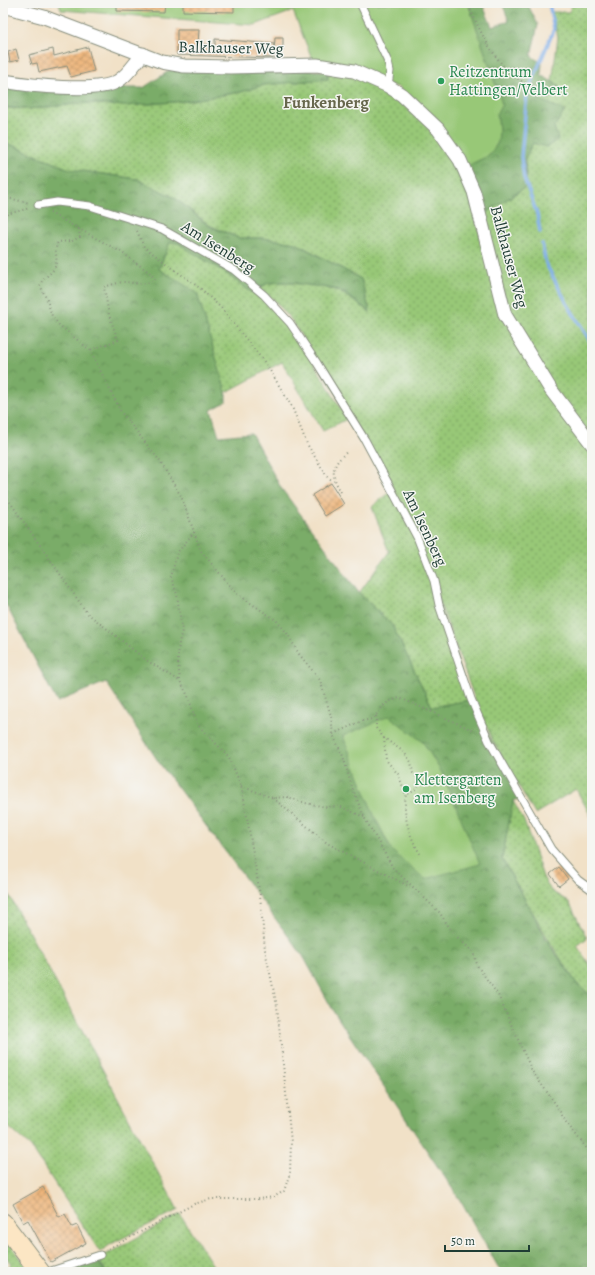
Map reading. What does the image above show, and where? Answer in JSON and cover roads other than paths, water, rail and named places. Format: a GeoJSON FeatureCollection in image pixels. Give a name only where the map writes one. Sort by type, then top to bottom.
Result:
{"type":"FeatureCollection","features":[{"type":"Feature","properties":{"kind":"main road"},"geometry":{"type":"LineString","coordinates":[[3,1223],[40,1272]]}},
{"type":"Feature","properties":{"kind":"street","name":"Balkhauser Weg"},"geometry":{"type":"LineString","coordinates":[[3,6],[44,17],[162,62],[184,66],[317,65],[354,71],[388,86],[402,95],[422,112],[438,129],[460,160],[474,192],[505,315],[550,390],[592,444]]}},
{"type":"Feature","properties":{"kind":"street"},"geometry":{"type":"LineString","coordinates":[[3,81],[27,85],[63,87],[109,85],[125,76],[142,54]]}},
{"type":"Feature","properties":{"kind":"lane"},"geometry":{"type":"LineString","coordinates":[[360,3],[388,62],[390,71],[388,86]]}},
{"type":"Feature","properties":{"kind":"lane","name":"Am Isenberg"},"geometry":{"type":"LineString","coordinates":[[38,205],[58,202],[90,206],[162,229],[234,270],[264,295],[290,323],[365,440],[417,537],[434,581],[439,605],[469,692],[489,741],[551,848],[578,880],[592,890]]}},
{"type":"Feature","properties":{"kind":"lane"},"geometry":{"type":"LineString","coordinates":[[48,1272],[100,1255]]}},
{"type":"Feature","properties":{"kind":"waterway"},"geometry":{"type":"LineString","coordinates":[[540,232],[537,214],[524,178],[521,157],[527,94],[554,29],[549,3]]}},
{"type":"Feature","properties":{"kind":"waterway"},"geometry":{"type":"LineString","coordinates":[[542,244],[546,264],[568,305],[592,344]]}},
{"type":"Feature","properties":{"kind":"place","name":"Reitzentrum Hattingen/Velbert"},"geometry":{"type":"Point","coordinates":[441,81]}},
{"type":"Feature","properties":{"kind":"place","name":"Klettergarten am Isenberg"},"geometry":{"type":"Point","coordinates":[406,789]}},
{"type":"Feature","properties":{"kind":"district","name":"Funkenberg"},"geometry":{"type":"Point","coordinates":[326,102]}}]}
